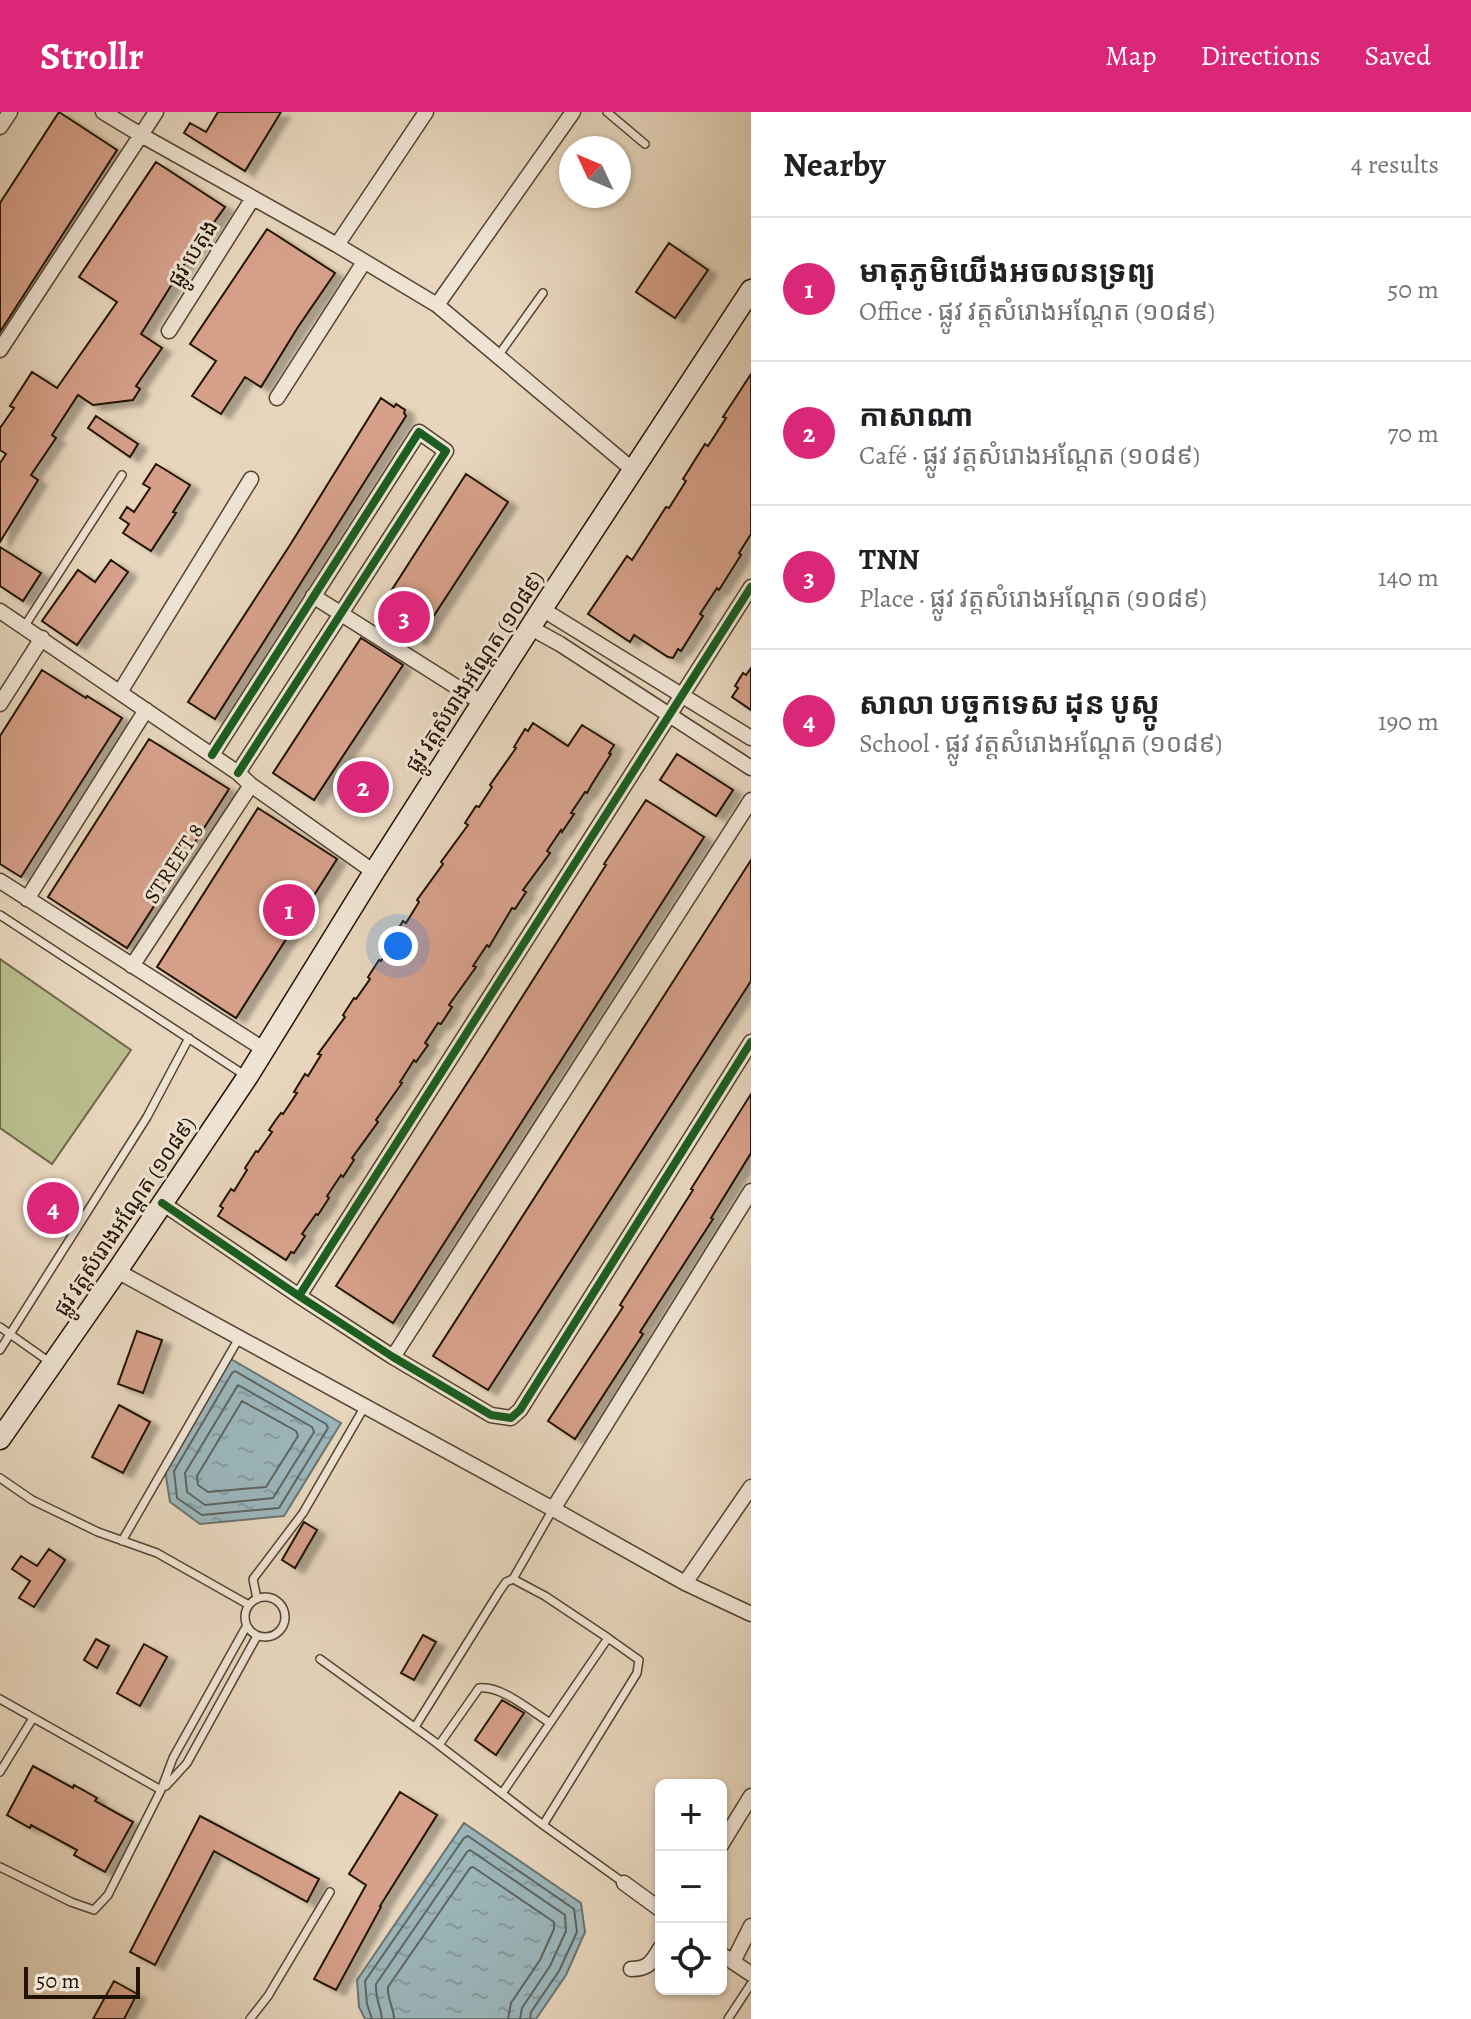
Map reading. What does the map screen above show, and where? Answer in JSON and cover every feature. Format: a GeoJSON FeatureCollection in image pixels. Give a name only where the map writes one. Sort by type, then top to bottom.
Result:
{"type":"FeatureCollection","features":[{"type":"Feature","properties":{"kind":"main road","name":"ផ្លូវ វត្តសំរោងអណ្ដែត (១០៨៩)"},"geometry":{"type":"LineString","coordinates":[[0,1439],[265,1050],[542,609],[751,290]]}},
{"type":"Feature","properties":{"kind":"street"},"geometry":{"type":"LineString","coordinates":[[0,127],[10,112]]}},
{"type":"Feature","properties":{"kind":"street"},"geometry":{"type":"LineString","coordinates":[[103,112],[437,305],[633,470]]}},
{"type":"Feature","properties":{"kind":"street"},"geometry":{"type":"LineString","coordinates":[[0,350],[156,112]]}},
{"type":"Feature","properties":{"kind":"street"},"geometry":{"type":"LineString","coordinates":[[337,245],[426,112]]}},
{"type":"Feature","properties":{"kind":"street"},"geometry":{"type":"LineString","coordinates":[[437,305],[565,115]]}},
{"type":"Feature","properties":{"kind":"street","name":"ផ្លូវ បេតុង"},"geometry":{"type":"LineString","coordinates":[[169,331],[253,198]]}},
{"type":"Feature","properties":{"kind":"street"},"geometry":{"type":"LineString","coordinates":[[277,398],[364,262]]}},
{"type":"Feature","properties":{"kind":"street"},"geometry":{"type":"LineString","coordinates":[[212,755],[419,432],[446,451],[238,773]]}},
{"type":"Feature","properties":{"kind":"street"},"geometry":{"type":"LineString","coordinates":[[120,692],[251,479]]}},
{"type":"Feature","properties":{"kind":"street"},"geometry":{"type":"LineString","coordinates":[[299,1296],[751,587]]}},
{"type":"Feature","properties":{"kind":"street"},"geometry":{"type":"LineString","coordinates":[[313,596],[482,703]]}},
{"type":"Feature","properties":{"kind":"street"},"geometry":{"type":"LineString","coordinates":[[542,609],[751,738]]}},
{"type":"Feature","properties":{"kind":"street"},"geometry":{"type":"LineString","coordinates":[[0,611],[238,773],[374,872]]}},
{"type":"Feature","properties":{"kind":"street"},"geometry":{"type":"LineString","coordinates":[[531,628],[751,768]]}},
{"type":"Feature","properties":{"kind":"street"},"geometry":{"type":"LineString","coordinates":[[0,704],[42,638]]}},
{"type":"Feature","properties":{"kind":"street"},"geometry":{"type":"LineString","coordinates":[[27,899],[146,710]]}},
{"type":"Feature","properties":{"kind":"street","name":"STREET 8"},"geometry":{"type":"LineString","coordinates":[[132,966],[251,785]]}},
{"type":"Feature","properties":{"kind":"street"},"geometry":{"type":"LineString","coordinates":[[393,1357],[751,800]]}},
{"type":"Feature","properties":{"kind":"street"},"geometry":{"type":"LineString","coordinates":[[0,881],[265,1050]]}},
{"type":"Feature","properties":{"kind":"street"},"geometry":{"type":"LineString","coordinates":[[162,1203],[393,1357],[491,1415],[511,1418],[520,1410],[751,1042]]}},
{"type":"Feature","properties":{"kind":"street"},"geometry":{"type":"LineString","coordinates":[[553,1509],[751,1191]]}},
{"type":"Feature","properties":{"kind":"street"},"geometry":{"type":"LineString","coordinates":[[117,1271],[685,1583],[751,1614]]}},
{"type":"Feature","properties":{"kind":"street"},"geometry":{"type":"LineString","coordinates":[[685,1583],[751,1487]]}},
{"type":"Feature","properties":{"kind":"street"},"geometry":{"type":"LineString","coordinates":[[727,1835],[751,1796]]}},
{"type":"Feature","properties":{"kind":"street"},"geometry":{"type":"LineString","coordinates":[[624,1883],[655,1906]]}},
{"type":"Feature","properties":{"kind":"street"},"geometry":{"type":"LineString","coordinates":[[751,1926],[727,1958],[751,1974]]}},
{"type":"Feature","properties":{"kind":"street"},"geometry":{"type":"LineString","coordinates":[[631,1969],[642,1969],[655,1956]]}},
{"type":"Feature","properties":{"kind":"lane"},"geometry":{"type":"LineString","coordinates":[[607,112],[645,144]]}},
{"type":"Feature","properties":{"kind":"lane"},"geometry":{"type":"LineString","coordinates":[[498,356],[543,293]]}},
{"type":"Feature","properties":{"kind":"lane"},"geometry":{"type":"LineString","coordinates":[[24,627],[122,475]]}},
{"type":"Feature","properties":{"kind":"lane"},"geometry":{"type":"LineString","coordinates":[[0,915],[248,1076]]}},
{"type":"Feature","properties":{"kind":"lane"},"geometry":{"type":"LineString","coordinates":[[0,1350],[147,1117],[189,1038]]}},
{"type":"Feature","properties":{"kind":"lane"},"geometry":{"type":"LineString","coordinates":[[0,1327],[52,1364]]}},
{"type":"Feature","properties":{"kind":"lane"},"geometry":{"type":"LineString","coordinates":[[122,1541],[239,1338]]}},
{"type":"Feature","properties":{"kind":"lane"},"geometry":{"type":"LineString","coordinates":[[257,1599],[253,1579],[303,1513],[365,1406]]}},
{"type":"Feature","properties":{"kind":"lane"},"geometry":{"type":"LineString","coordinates":[[0,1478],[32,1500],[98,1532],[157,1553],[249,1605]]}},
{"type":"Feature","properties":{"kind":"lane"},"geometry":{"type":"LineString","coordinates":[[415,1727],[499,1592],[506,1582],[513,1579],[553,1509]]}},
{"type":"Feature","properties":{"kind":"lane"},"geometry":{"type":"LineString","coordinates":[[513,1579],[545,1596],[639,1660],[637,1673],[543,1825]]}},
{"type":"Feature","properties":{"kind":"lane"},"geometry":{"type":"LineString","coordinates":[[0,1867],[94,1910],[108,1895],[161,1790],[173,1758],[246,1627],[244,1615],[249,1605],[266,1597],[276,1600],[283,1607],[285,1616],[281,1630],[270,1637],[257,1636],[246,1627]]}},
{"type":"Feature","properties":{"kind":"lane"},"geometry":{"type":"LineString","coordinates":[[161,1790],[187,1763],[257,1636]]}},
{"type":"Feature","properties":{"kind":"lane"},"geometry":{"type":"LineString","coordinates":[[503,1792],[608,1638]]}},
{"type":"Feature","properties":{"kind":"lane"},"geometry":{"type":"LineString","coordinates":[[320,1659],[624,1883]]}},
{"type":"Feature","properties":{"kind":"lane"},"geometry":{"type":"LineString","coordinates":[[439,1745],[479,1688],[488,1687],[504,1693],[550,1723]]}},
{"type":"Feature","properties":{"kind":"lane"},"geometry":{"type":"LineString","coordinates":[[0,1699],[161,1790]]}},
{"type":"Feature","properties":{"kind":"lane"},"geometry":{"type":"LineString","coordinates":[[0,1772],[33,1718]]}},
{"type":"Feature","properties":{"kind":"lane"},"geometry":{"type":"LineString","coordinates":[[250,2019],[268,1996],[330,1892]]}},
{"type":"Feature","properties":{"kind":"lane"},"geometry":{"type":"LineString","coordinates":[[728,2019],[751,1984]]}},
{"type":"Feature","properties":{"kind":"green space"},"geometry":{"type":"Polygon","coordinates":[[[0,959],[131,1050],[52,1164],[0,1128],[0,959]]]}},
{"type":"Feature","properties":{"kind":"water"},"geometry":{"type":"Polygon","coordinates":[[[231,1359],[341,1423],[284,1516],[200,1524],[170,1502],[165,1470],[231,1359]]]}},
{"type":"Feature","properties":{"kind":"water"},"geometry":{"type":"Polygon","coordinates":[[[464,1823],[581,1903],[585,1932],[566,1975],[536,2019],[365,2019],[359,2007],[357,1980],[464,1823]]]}},
{"type":"Feature","properties":{"kind":"building"},"geometry":{"type":"Polygon","coordinates":[[[59,112],[117,150],[0,332],[0,203],[59,112]]]}},
{"type":"Feature","properties":{"kind":"building"},"geometry":{"type":"Polygon","coordinates":[[[218,112],[281,112],[245,171],[184,133],[190,123],[206,132],[218,112]]]}},
{"type":"Feature","properties":{"kind":"building"},"geometry":{"type":"Polygon","coordinates":[[[156,162],[225,207],[187,260],[141,334],[162,348],[136,386],[140,389],[133,400],[93,405],[78,395],[52,435],[56,438],[31,475],[38,480],[0,542],[0,463],[6,454],[0,450],[0,428],[32,372],[57,388],[117,302],[79,277],[156,162]]]}},
{"type":"Feature","properties":{"kind":"building"},"geometry":{"type":"Polygon","coordinates":[[[267,229],[335,273],[261,387],[245,377],[221,414],[192,396],[216,361],[190,344],[267,229]]]}},
{"type":"Feature","properties":{"kind":"building"},"geometry":{"type":"Polygon","coordinates":[[[669,243],[708,270],[675,318],[636,292],[669,243]]]}},
{"type":"Feature","properties":{"kind":"building"},"geometry":{"type":"Polygon","coordinates":[[[751,374],[751,534],[719,590],[717,588],[700,614],[703,616],[681,651],[678,649],[673,658],[668,657],[634,635],[630,642],[588,614],[627,556],[632,560],[666,507],[669,508],[686,481],[683,479],[705,444],[708,446],[751,374]]]}},
{"type":"Feature","properties":{"kind":"building"},"geometry":{"type":"Polygon","coordinates":[[[381,398],[405,410],[406,416],[215,719],[188,702],[381,398]]]}},
{"type":"Feature","properties":{"kind":"building"},"geometry":{"type":"Polygon","coordinates":[[[96,416],[138,444],[130,457],[88,428],[96,416]]]}},
{"type":"Feature","properties":{"kind":"building"},"geometry":{"type":"Polygon","coordinates":[[[156,464],[190,485],[151,551],[123,533],[129,524],[120,518],[127,507],[134,512],[150,488],[143,484],[156,464]]]}},
{"type":"Feature","properties":{"kind":"building"},"geometry":{"type":"Polygon","coordinates":[[[466,474],[508,502],[418,640],[377,613],[466,474]]]}},
{"type":"Feature","properties":{"kind":"building"},"geometry":{"type":"Polygon","coordinates":[[[0,547],[41,573],[23,601],[0,586],[0,547]]]}},
{"type":"Feature","properties":{"kind":"building"},"geometry":{"type":"Polygon","coordinates":[[[111,560],[128,572],[77,645],[42,621],[78,570],[95,582],[111,560]]]}},
{"type":"Feature","properties":{"kind":"building"},"geometry":{"type":"Polygon","coordinates":[[[361,638],[403,665],[314,800],[273,773],[361,638]]]}},
{"type":"Feature","properties":{"kind":"building"},"geometry":{"type":"Polygon","coordinates":[[[751,668],[751,710],[732,697],[743,673],[746,675],[751,668]]]}},
{"type":"Feature","properties":{"kind":"building"},"geometry":{"type":"Polygon","coordinates":[[[42,670],[122,718],[21,877],[0,864],[0,736],[42,670]]]}},
{"type":"Feature","properties":{"kind":"building"},"geometry":{"type":"Polygon","coordinates":[[[533,723],[568,746],[582,725],[614,745],[611,754],[547,851],[550,853],[523,890],[526,892],[515,909],[512,908],[489,947],[487,945],[473,966],[476,967],[449,1005],[452,1007],[425,1043],[428,1045],[416,1062],[414,1060],[376,1120],[378,1122],[352,1158],[354,1160],[302,1234],[305,1236],[294,1253],[291,1252],[286,1260],[218,1216],[223,1208],[220,1206],[231,1189],[234,1191],[247,1170],[245,1168],[272,1132],[269,1130],[297,1093],[294,1092],[305,1074],[308,1076],[321,1055],[318,1054],[370,979],[368,977],[381,961],[403,921],[406,923],[419,902],[417,900],[443,864],[441,862],[468,825],[465,823],[492,787],[490,785],[516,748],[525,729],[528,731],[533,723]]]}},
{"type":"Feature","properties":{"kind":"building"},"geometry":{"type":"Polygon","coordinates":[[[149,739],[229,789],[127,948],[48,897],[149,739]]]}},
{"type":"Feature","properties":{"kind":"building"},"geometry":{"type":"Polygon","coordinates":[[[677,754],[733,790],[716,816],[660,780],[677,754]]]}},
{"type":"Feature","properties":{"kind":"building"},"geometry":{"type":"Polygon","coordinates":[[[646,800],[704,837],[393,1323],[336,1286],[646,800]]]}},
{"type":"Feature","properties":{"kind":"building"},"geometry":{"type":"Polygon","coordinates":[[[258,808],[337,859],[236,1018],[157,967],[258,808]]]}},
{"type":"Feature","properties":{"kind":"building"},"geometry":{"type":"Polygon","coordinates":[[[751,860],[751,981],[488,1390],[433,1356],[751,860]]]}},
{"type":"Feature","properties":{"kind":"building"},"geometry":{"type":"Polygon","coordinates":[[[751,1094],[751,1153],[713,1219],[640,1332],[643,1334],[575,1439],[548,1421],[623,1307],[620,1305],[751,1094]]]}},
{"type":"Feature","properties":{"kind":"building"},"geometry":{"type":"Polygon","coordinates":[[[137,1331],[162,1340],[143,1393],[118,1384],[137,1331]]]}},
{"type":"Feature","properties":{"kind":"building"},"geometry":{"type":"Polygon","coordinates":[[[119,1405],[150,1422],[123,1473],[92,1457],[119,1405]]]}},
{"type":"Feature","properties":{"kind":"building"},"geometry":{"type":"Polygon","coordinates":[[[304,1522],[317,1530],[295,1568],[282,1560],[304,1522]]]}},
{"type":"Feature","properties":{"kind":"building"},"geometry":{"type":"Polygon","coordinates":[[[49,1549],[65,1560],[34,1607],[19,1598],[30,1581],[12,1569],[21,1556],[37,1566],[49,1549]]]}},
{"type":"Feature","properties":{"kind":"building"},"geometry":{"type":"Polygon","coordinates":[[[423,1635],[436,1642],[414,1680],[401,1673],[423,1635]]]}},
{"type":"Feature","properties":{"kind":"building"},"geometry":{"type":"Polygon","coordinates":[[[96,1639],[109,1646],[97,1668],[84,1660],[96,1639]]]}},
{"type":"Feature","properties":{"kind":"building"},"geometry":{"type":"Polygon","coordinates":[[[144,1644],[167,1657],[140,1706],[117,1693],[144,1644]]]}},
{"type":"Feature","properties":{"kind":"building"},"geometry":{"type":"Polygon","coordinates":[[[502,1700],[524,1713],[496,1755],[475,1740],[502,1700]]]}},
{"type":"Feature","properties":{"kind":"building"},"geometry":{"type":"Polygon","coordinates":[[[33,1766],[73,1788],[74,1785],[133,1822],[105,1872],[74,1855],[77,1850],[7,1815],[33,1766]]]}},
{"type":"Feature","properties":{"kind":"building"},"geometry":{"type":"Polygon","coordinates":[[[400,1792],[437,1815],[380,1906],[336,1990],[314,1979],[366,1885],[349,1874],[400,1792]]]}},
{"type":"Feature","properties":{"kind":"building"},"geometry":{"type":"Polygon","coordinates":[[[200,1816],[319,1879],[307,1902],[214,1851],[155,1965],[130,1952],[200,1816]]]}},
{"type":"Feature","properties":{"kind":"building"},"geometry":{"type":"Polygon","coordinates":[[[114,1981],[137,1994],[124,2019],[93,2019],[114,1981]]]}},
{"type":"Feature","properties":{"kind":"cycle path"},"geometry":{"type":"LineString","coordinates":[[212,755],[419,432],[446,451],[238,773]]}},
{"type":"Feature","properties":{"kind":"cycle path"},"geometry":{"type":"LineString","coordinates":[[299,1296],[751,587]]}},
{"type":"Feature","properties":{"kind":"cycle path"},"geometry":{"type":"LineString","coordinates":[[162,1203],[393,1357],[491,1415],[511,1418],[520,1410],[751,1042]]}},
{"type":"Feature","properties":{"kind":"place","name":"TNN"},"geometry":{"type":"Point","coordinates":[404,617]}},
{"type":"Feature","properties":{"kind":"place","name":"កាសាណា"},"geometry":{"type":"Point","coordinates":[363,787]}},
{"type":"Feature","properties":{"kind":"place","name":"មាតុភូមិយើងអចលនទ្រព្យ"},"geometry":{"type":"Point","coordinates":[289,910]}},
{"type":"Feature","properties":{"kind":"place","name":"សាលា បច្ចកទេស ដុន បូស្កូ"},"geometry":{"type":"Point","coordinates":[53,1208]}}]}
